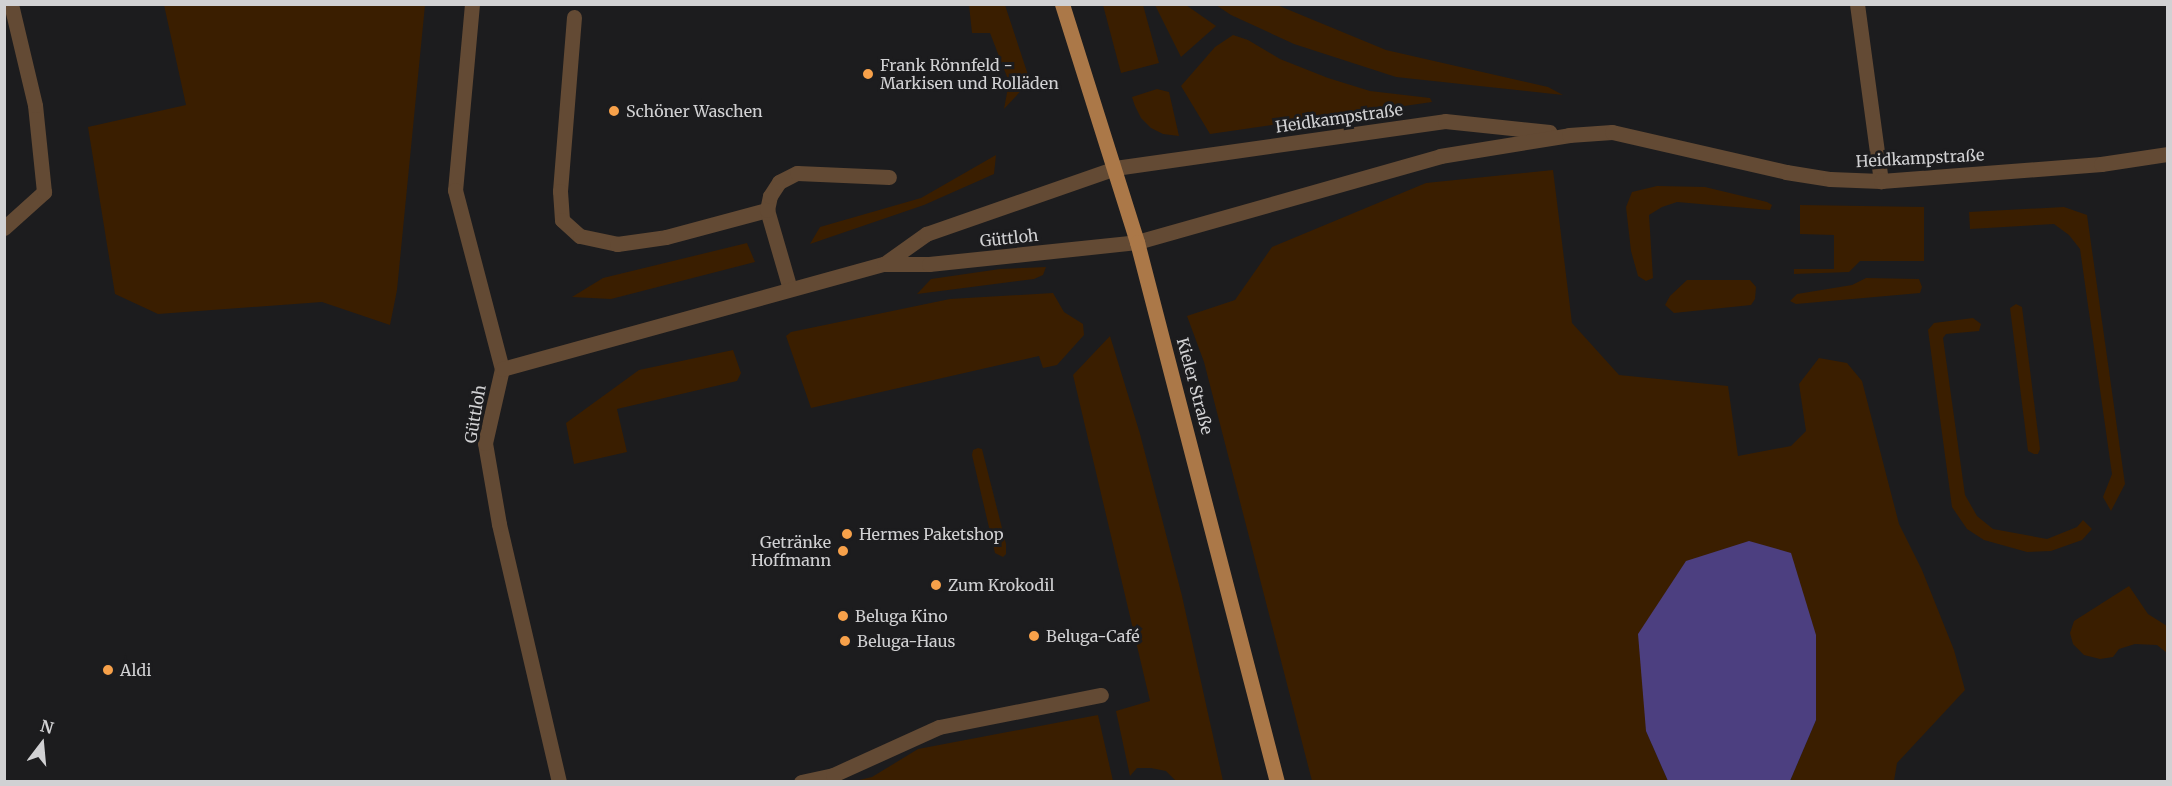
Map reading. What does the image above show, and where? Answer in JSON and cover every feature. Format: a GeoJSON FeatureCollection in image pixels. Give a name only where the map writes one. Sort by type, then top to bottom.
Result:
{"type":"FeatureCollection","features":[{"type":"Feature","properties":{"kind":"main road","name":"Kieler Straße"},"geometry":{"type":"LineString","coordinates":[[1062,4],[1137,242],[1277,782]]}},
{"type":"Feature","properties":{"kind":"street"},"geometry":{"type":"LineString","coordinates":[[4,228],[44,192],[35,105],[11,4]]}},
{"type":"Feature","properties":{"kind":"street"},"geometry":{"type":"LineString","coordinates":[[472,4],[455,190],[502,369]]}},
{"type":"Feature","properties":{"kind":"street"},"geometry":{"type":"LineString","coordinates":[[1857,4],[1881,181]]}},
{"type":"Feature","properties":{"kind":"street"},"geometry":{"type":"LineString","coordinates":[[574,17],[560,191],[562,220],[580,236],[617,244],[666,237],[767,210]]}},
{"type":"Feature","properties":{"kind":"street","name":"Heidkampstraße"},"geometry":{"type":"LineString","coordinates":[[1115,168],[1445,121],[1569,135]]}},
{"type":"Feature","properties":{"kind":"street","name":"Heidkampstraße"},"geometry":{"type":"LineString","coordinates":[[1137,242],[1440,156],[1569,135],[1612,132],[1786,172],[1830,179],[1881,181],[2101,164],[2168,153]]}},
{"type":"Feature","properties":{"kind":"street","name":"Güttloh"},"geometry":{"type":"LineString","coordinates":[[884,264],[926,234],[1115,168]]}},
{"type":"Feature","properties":{"kind":"street"},"geometry":{"type":"LineString","coordinates":[[790,289],[767,210],[770,195],[780,182],[797,173],[889,177]]}},
{"type":"Feature","properties":{"kind":"street","name":"Güttloh"},"geometry":{"type":"LineString","coordinates":[[560,782],[499,524],[485,443],[502,369],[884,264],[929,264],[1137,242]]}},
{"type":"Feature","properties":{"kind":"street"},"geometry":{"type":"LineString","coordinates":[[801,782],[833,775],[939,727],[1101,695]]}},
{"type":"Feature","properties":{"kind":"shaded area"},"geometry":{"type":"Polygon","coordinates":[[[164,5],[425,5],[397,290],[390,325],[322,302],[158,314],[115,294],[88,127],[186,105],[164,5]]]}},
{"type":"Feature","properties":{"kind":"shaded area"},"geometry":{"type":"Polygon","coordinates":[[[969,5],[1005,5],[1030,81],[1004,109],[1009,82],[990,33],[972,33],[969,5]]]}},
{"type":"Feature","properties":{"kind":"shaded area"},"geometry":{"type":"Polygon","coordinates":[[[1103,5],[1143,5],[1159,63],[1121,73],[1103,5]]]}},
{"type":"Feature","properties":{"kind":"shaded area"},"geometry":{"type":"Polygon","coordinates":[[[1155,5],[1186,5],[1216,26],[1181,57],[1155,5]]]}},
{"type":"Feature","properties":{"kind":"shaded area"},"geometry":{"type":"Polygon","coordinates":[[[1216,5],[1277,5],[1386,50],[1548,87],[1563,95],[1396,77],[1294,44],[1231,15],[1216,5]]]}},
{"type":"Feature","properties":{"kind":"shaded area"},"geometry":{"type":"Polygon","coordinates":[[[1233,35],[1248,40],[1280,59],[1328,78],[1370,91],[1430,98],[1432,102],[1210,134],[1181,86],[1215,47],[1233,35]]]}},
{"type":"Feature","properties":{"kind":"shaded area"},"geometry":{"type":"Polygon","coordinates":[[[1157,89],[1169,92],[1179,136],[1163,134],[1151,128],[1141,118],[1135,106],[1132,97],[1157,89]]]}},
{"type":"Feature","properties":{"kind":"shaded area"},"geometry":{"type":"Polygon","coordinates":[[[996,155],[994,174],[924,205],[810,244],[820,227],[921,198],[996,155]]]}},
{"type":"Feature","properties":{"kind":"shaded area"},"geometry":{"type":"Polygon","coordinates":[[[1553,170],[1572,323],[1619,375],[1728,386],[1738,456],[1791,446],[1806,431],[1799,384],[1819,358],[1847,363],[1862,381],[1899,524],[1922,570],[1954,650],[1965,690],[1897,763],[1894,781],[1790,781],[1816,720],[1646,731],[1668,781],[1312,781],[1204,362],[1187,316],[1235,300],[1272,247],[1426,183],[1553,170]]]}},
{"type":"Feature","properties":{"kind":"shaded area"},"geometry":{"type":"Polygon","coordinates":[[[1657,186],[1705,187],[1772,205],[1770,210],[1677,202],[1662,207],[1649,215],[1653,278],[1646,281],[1638,276],[1631,251],[1626,207],[1632,192],[1657,186]]]}},
{"type":"Feature","properties":{"kind":"shaded area"},"geometry":{"type":"Polygon","coordinates":[[[1800,205],[1924,207],[1924,261],[1860,261],[1849,272],[1794,274],[1794,269],[1834,269],[1834,235],[1800,234],[1800,205]]]}},
{"type":"Feature","properties":{"kind":"shaded area"},"geometry":{"type":"Polygon","coordinates":[[[2064,207],[2087,215],[2125,484],[2111,511],[2103,497],[2112,474],[2080,249],[2069,235],[2054,224],[1970,229],[1969,212],[2064,207]]]}},
{"type":"Feature","properties":{"kind":"shaded area"},"geometry":{"type":"Polygon","coordinates":[[[747,243],[755,262],[611,299],[572,297],[603,278],[747,243]]]}},
{"type":"Feature","properties":{"kind":"shaded area"},"geometry":{"type":"Polygon","coordinates":[[[1046,267],[1043,275],[1034,279],[917,294],[931,279],[1000,269],[1046,267]]]}},
{"type":"Feature","properties":{"kind":"shaded area"},"geometry":{"type":"Polygon","coordinates":[[[1866,278],[1919,279],[1922,287],[1920,293],[1796,304],[1790,301],[1797,294],[1852,285],[1866,278]]]}},
{"type":"Feature","properties":{"kind":"shaded area"},"geometry":{"type":"Polygon","coordinates":[[[1687,280],[1750,280],[1756,287],[1755,299],[1751,305],[1674,313],[1665,305],[1670,296],[1687,280]]]}},
{"type":"Feature","properties":{"kind":"shaded area"},"geometry":{"type":"Polygon","coordinates":[[[1053,293],[1064,312],[1083,324],[1084,335],[1057,365],[1043,368],[1039,356],[811,408],[786,336],[791,332],[950,299],[1053,293]]]}},
{"type":"Feature","properties":{"kind":"shaded area"},"geometry":{"type":"Polygon","coordinates":[[[2016,304],[2022,307],[2040,449],[2038,454],[2028,451],[2010,308],[2016,304]]]}},
{"type":"Feature","properties":{"kind":"shaded area"},"geometry":{"type":"Polygon","coordinates":[[[1973,318],[1981,324],[1979,331],[1946,334],[1943,338],[1965,495],[1977,516],[1993,529],[2047,539],[2077,527],[2083,520],[2092,529],[2082,540],[2051,551],[2027,552],[1984,540],[1967,529],[1952,507],[1928,330],[1934,323],[1973,318]]]}},
{"type":"Feature","properties":{"kind":"shaded area"},"geometry":{"type":"Polygon","coordinates":[[[1110,336],[1140,434],[1182,596],[1223,781],[1176,781],[1166,771],[1151,768],[1137,768],[1130,776],[1116,711],[1150,701],[1073,375],[1110,336]]]}},
{"type":"Feature","properties":{"kind":"shaded area"},"geometry":{"type":"Polygon","coordinates":[[[733,350],[741,373],[737,381],[617,409],[627,452],[574,464],[566,423],[639,370],[733,350]]]}},
{"type":"Feature","properties":{"kind":"shaded area"},"geometry":{"type":"Polygon","coordinates":[[[982,449],[1006,544],[1006,554],[1003,557],[995,553],[972,455],[973,450],[982,449]]]}},
{"type":"Feature","properties":{"kind":"shaded area"},"geometry":{"type":"Polygon","coordinates":[[[1749,541],[1791,553],[1816,635],[1816,720],[1790,781],[1668,781],[1646,731],[1638,634],[1686,561],[1749,541]]]}},
{"type":"Feature","properties":{"kind":"shaded area"},"geometry":{"type":"Polygon","coordinates":[[[2129,586],[2148,614],[2167,626],[2167,653],[2157,645],[2135,644],[2119,649],[2113,657],[2100,659],[2084,655],[2073,644],[2070,633],[2074,621],[2129,586]]]}},
{"type":"Feature","properties":{"kind":"shaded area"},"geometry":{"type":"Polygon","coordinates":[[[1098,715],[1113,781],[855,781],[872,777],[918,749],[1098,715]]]}},
{"type":"Feature","properties":{"kind":"place","name":"Frank Rönnfeld - Markisen und Rolläden"},"geometry":{"type":"Point","coordinates":[868,74]}},
{"type":"Feature","properties":{"kind":"place","name":"Schöner Waschen"},"geometry":{"type":"Point","coordinates":[614,111]}},
{"type":"Feature","properties":{"kind":"place","name":"Hermes Paketshop"},"geometry":{"type":"Point","coordinates":[847,534]}},
{"type":"Feature","properties":{"kind":"place","name":"Getränke Hoffmann"},"geometry":{"type":"Point","coordinates":[843,551]}},
{"type":"Feature","properties":{"kind":"place","name":"Zum Krokodil"},"geometry":{"type":"Point","coordinates":[936,585]}},
{"type":"Feature","properties":{"kind":"place","name":"Beluga Kino"},"geometry":{"type":"Point","coordinates":[843,616]}},
{"type":"Feature","properties":{"kind":"place","name":"Beluga-Café"},"geometry":{"type":"Point","coordinates":[1034,636]}},
{"type":"Feature","properties":{"kind":"place","name":"Beluga-Haus"},"geometry":{"type":"Point","coordinates":[845,641]}},
{"type":"Feature","properties":{"kind":"place","name":"Aldi"},"geometry":{"type":"Point","coordinates":[108,670]}}]}
